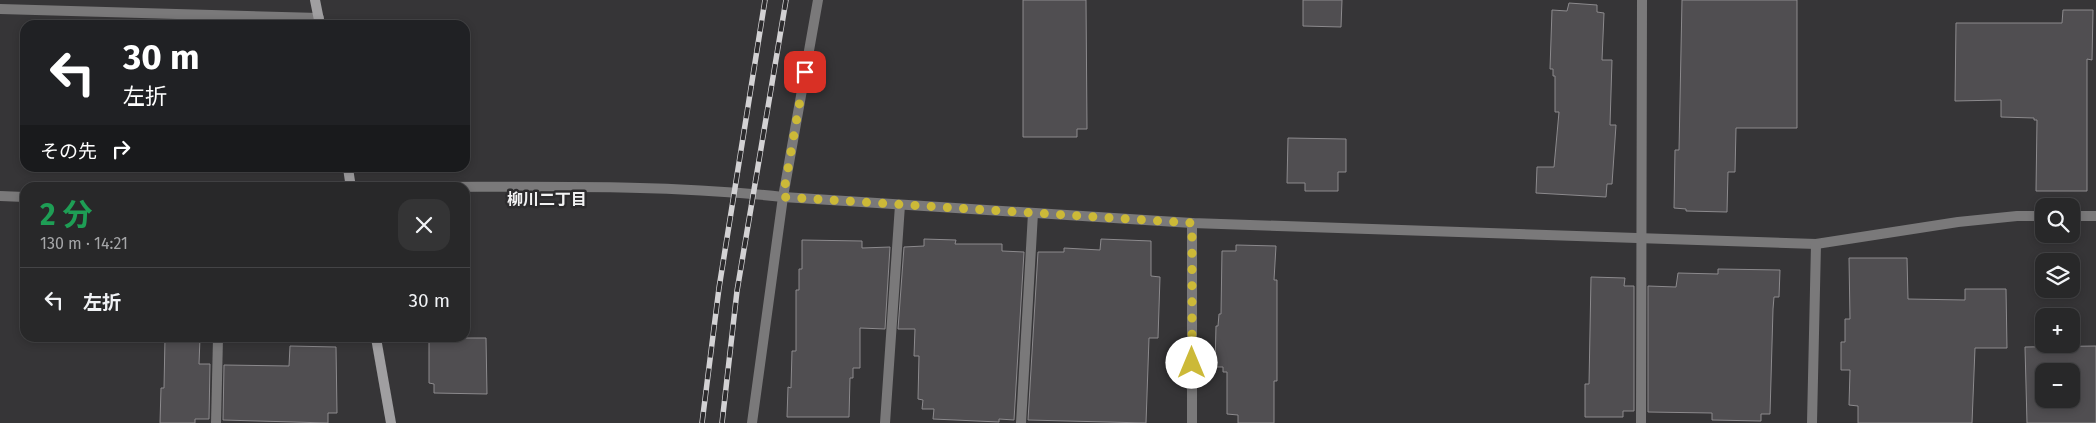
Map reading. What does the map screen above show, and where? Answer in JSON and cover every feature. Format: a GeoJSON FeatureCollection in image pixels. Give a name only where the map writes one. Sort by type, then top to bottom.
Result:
{"type":"FeatureCollection","features":[{"type":"Feature","properties":{"kind":"street"},"geometry":{"type":"LineString","coordinates":[[315,0],[320,20]]}},
{"type":"Feature","properties":{"kind":"street"},"geometry":{"type":"LineString","coordinates":[[752,423],[783,197],[818,0]]}},
{"type":"Feature","properties":{"kind":"street"},"geometry":{"type":"LineString","coordinates":[[1641,423],[1642,0]]}},
{"type":"Feature","properties":{"kind":"street"},"geometry":{"type":"LineString","coordinates":[[0,9],[293,20]]}},
{"type":"Feature","properties":{"kind":"street"},"geometry":{"type":"LineString","coordinates":[[470,187],[630,187],[718,190],[783,197],[1192,223],[1816,244],[1958,222],[2035,216]]}},
{"type":"Feature","properties":{"kind":"street"},"geometry":{"type":"LineString","coordinates":[[0,196],[20,197]]}},
{"type":"Feature","properties":{"kind":"street"},"geometry":{"type":"LineString","coordinates":[[885,423],[900,205]]}},
{"type":"Feature","properties":{"kind":"street"},"geometry":{"type":"LineString","coordinates":[[1021,423],[1034,213]]}},
{"type":"Feature","properties":{"kind":"street"},"geometry":{"type":"LineString","coordinates":[[2080,216],[2096,216]]}},
{"type":"Feature","properties":{"kind":"street"},"geometry":{"type":"LineString","coordinates":[[1192,223],[1192,423]]}},
{"type":"Feature","properties":{"kind":"street"},"geometry":{"type":"LineString","coordinates":[[1812,423],[1816,244]]}},
{"type":"Feature","properties":{"kind":"street"},"geometry":{"type":"LineString","coordinates":[[216,423],[218,342]]}},
{"type":"Feature","properties":{"kind":"street"},"geometry":{"type":"LineString","coordinates":[[377,342],[391,423]]}},
{"type":"Feature","properties":{"kind":"building"},"geometry":{"type":"Polygon","coordinates":[[[1023,0],[1086,0],[1087,129],[1077,129],[1077,137],[1023,137],[1023,0]]]}},
{"type":"Feature","properties":{"kind":"building"},"geometry":{"type":"Polygon","coordinates":[[[1303,0],[1342,0],[1341,27],[1303,26],[1303,0]]]}},
{"type":"Feature","properties":{"kind":"building"},"geometry":{"type":"Polygon","coordinates":[[[1682,0],[1797,0],[1797,128],[1736,128],[1735,172],[1728,172],[1727,212],[1686,211],[1686,209],[1674,208],[1675,150],[1679,150],[1682,0]]]}},
{"type":"Feature","properties":{"kind":"building"},"geometry":{"type":"Polygon","coordinates":[[[1569,3],[1597,5],[1597,12],[1604,13],[1602,60],[1612,60],[1610,125],[1616,125],[1612,184],[1607,184],[1606,197],[1536,193],[1537,167],[1554,167],[1559,112],[1555,112],[1555,76],[1553,76],[1553,69],[1550,69],[1552,10],[1567,11],[1569,3]]]}},
{"type":"Feature","properties":{"kind":"building"},"geometry":{"type":"Polygon","coordinates":[[[2063,10],[2093,10],[2092,60],[2087,59],[2087,191],[2036,191],[2037,120],[2034,120],[2034,118],[2001,117],[2001,100],[1955,101],[1956,23],[2062,23],[2063,10]]]}},
{"type":"Feature","properties":{"kind":"building"},"geometry":{"type":"Polygon","coordinates":[[[1288,138],[1346,139],[1346,172],[1338,172],[1338,191],[1305,191],[1305,183],[1287,183],[1288,138]]]}},
{"type":"Feature","properties":{"kind":"building"},"geometry":{"type":"Polygon","coordinates":[[[924,239],[956,240],[955,244],[1002,244],[1002,251],[1024,252],[1014,420],[999,419],[999,422],[933,419],[934,409],[922,409],[923,400],[918,399],[919,356],[914,356],[915,329],[898,329],[904,247],[924,246],[924,239]]]}},
{"type":"Feature","properties":{"kind":"building"},"geometry":{"type":"Polygon","coordinates":[[[1101,239],[1151,241],[1151,276],[1160,277],[1158,338],[1149,338],[1146,423],[1028,420],[1038,252],[1064,252],[1064,248],[1100,250],[1101,239]]]}},
{"type":"Feature","properties":{"kind":"building"},"geometry":{"type":"Polygon","coordinates":[[[802,240],[862,241],[862,248],[890,247],[885,329],[860,328],[860,368],[853,368],[853,378],[850,378],[849,417],[787,417],[788,387],[791,388],[792,351],[796,351],[796,290],[799,290],[799,269],[802,269],[802,240]]]}},
{"type":"Feature","properties":{"kind":"building"},"geometry":{"type":"Polygon","coordinates":[[[1236,245],[1276,246],[1274,280],[1277,280],[1277,381],[1274,381],[1274,423],[1238,423],[1238,415],[1227,414],[1227,372],[1223,372],[1223,367],[1215,367],[1216,326],[1218,326],[1219,314],[1221,314],[1222,251],[1236,251],[1236,245]]]}},
{"type":"Feature","properties":{"kind":"building"},"geometry":{"type":"Polygon","coordinates":[[[1849,258],[1907,258],[1908,299],[1965,300],[1965,289],[2006,289],[2007,348],[1975,348],[1972,423],[1858,423],[1858,406],[1849,405],[1850,370],[1841,370],[1841,342],[1845,342],[1845,319],[1850,319],[1849,258]]]}},
{"type":"Feature","properties":{"kind":"building"},"geometry":{"type":"Polygon","coordinates":[[[1718,269],[1780,270],[1779,297],[1774,297],[1773,309],[1770,414],[1761,414],[1761,421],[1712,420],[1712,413],[1648,412],[1648,286],[1676,287],[1678,273],[1718,274],[1718,269]]]}},
{"type":"Feature","properties":{"kind":"building"},"geometry":{"type":"Polygon","coordinates":[[[1591,277],[1625,278],[1624,286],[1634,286],[1634,411],[1623,411],[1623,417],[1585,417],[1585,384],[1589,384],[1591,277]]]}},
{"type":"Feature","properties":{"kind":"building"},"geometry":{"type":"Polygon","coordinates":[[[470,338],[486,338],[487,394],[434,393],[434,384],[429,383],[429,342],[470,342],[470,338]]]}},
{"type":"Feature","properties":{"kind":"building"},"geometry":{"type":"Polygon","coordinates":[[[165,342],[200,342],[199,364],[210,364],[209,419],[195,419],[195,423],[160,423],[161,388],[164,388],[165,342]]]}},
{"type":"Feature","properties":{"kind":"building"},"geometry":{"type":"Polygon","coordinates":[[[290,346],[336,347],[337,413],[328,413],[328,423],[223,420],[224,365],[289,366],[290,346]]]}},
{"type":"Feature","properties":{"kind":"building"},"geometry":{"type":"Polygon","coordinates":[[[2080,346],[2096,346],[2096,423],[2027,423],[2025,347],[2035,347],[2035,353],[2080,353],[2080,346]]]}},
{"type":"Feature","properties":{"kind":"railway"},"geometry":{"type":"LineString","coordinates":[[702,423],[719,288],[765,0]]}},
{"type":"Feature","properties":{"kind":"railway"},"geometry":{"type":"LineString","coordinates":[[722,423],[737,291],[786,0]]}},
{"type":"Feature","properties":{"kind":"district","name":"柳川二丁目"},"geometry":{"type":"Point","coordinates":[547,199]}},
{"type":"Feature","properties":{"kind":"route"},"geometry":{"type":"LineString","coordinates":[[805,72],[783,197],[1192,223],[1192,363]]}}]}
